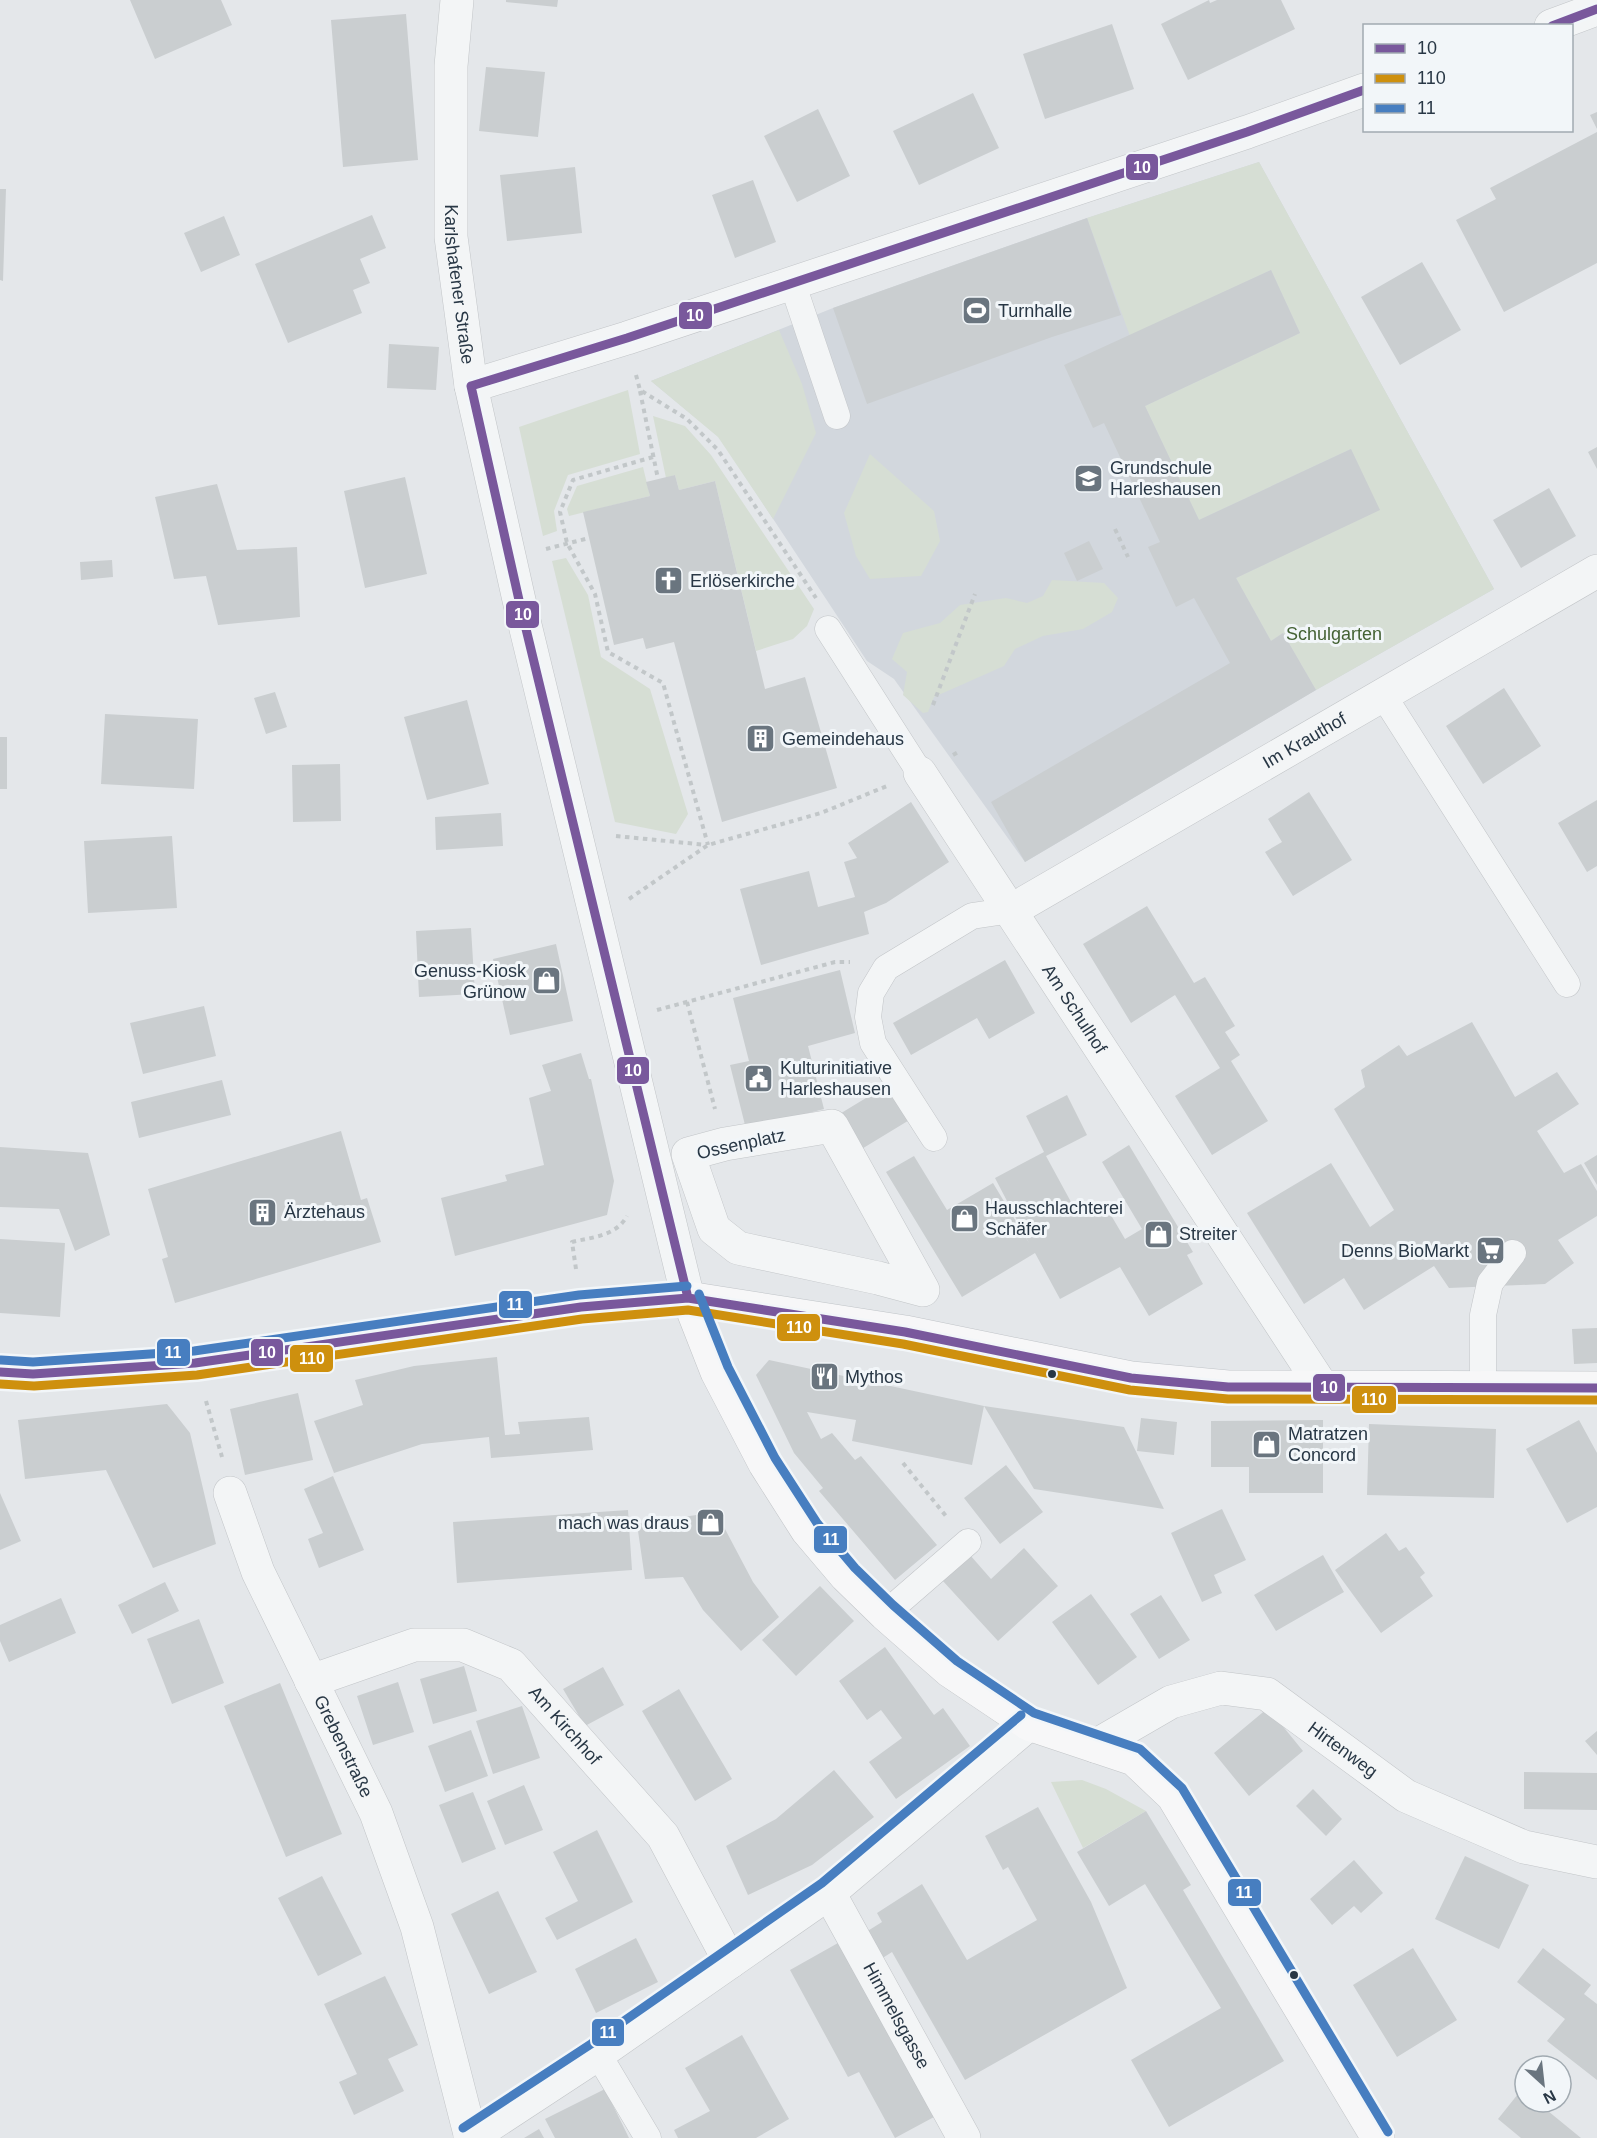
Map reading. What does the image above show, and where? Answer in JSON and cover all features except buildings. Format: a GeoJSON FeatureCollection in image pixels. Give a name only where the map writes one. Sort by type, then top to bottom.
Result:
{"type":"FeatureCollection","features":[{"type":"Feature","properties":{"kind":"main road"},"geometry":{"type":"LineString","coordinates":[[688,1298],[717,1372],[765,1464],[807,1530],[846,1576],[950,1671],[1029,1724],[1134,1759],[1173,1796],[1378,2138]]}},
{"type":"Feature","properties":{"kind":"main road"},"geometry":{"type":"LineString","coordinates":[[0,1372],[33,1374],[195,1363],[581,1307],[688,1298],[905,1332],[1131,1378],[1228,1387],[1597,1388]]}},
{"type":"Feature","properties":{"kind":"street","name":"Karlshafener Straße"},"geometry":{"type":"LineString","coordinates":[[457,0],[451,66],[451,237],[471,386],[574,831],[688,1298]]}},
{"type":"Feature","properties":{"kind":"street"},"geometry":{"type":"LineString","coordinates":[[1556,24],[1597,9]]}},
{"type":"Feature","properties":{"kind":"street"},"geometry":{"type":"LineString","coordinates":[[471,386],[627,338],[1247,132],[1363,91]]}},
{"type":"Feature","properties":{"kind":"street","name":"Im Krauthof"},"geometry":{"type":"LineString","coordinates":[[1012,910],[1597,571]]}},
{"type":"Feature","properties":{"kind":"street","name":"Am Schulhof"},"geometry":{"type":"LineString","coordinates":[[920,773],[1012,910],[1323,1388]]}},
{"type":"Feature","properties":{"kind":"street","name":"Ossenplatz"},"geometry":{"type":"LineString","coordinates":[[832,1126],[923,1290],[738,1248],[714,1229],[688,1154],[724,1144],[832,1126]]}},
{"type":"Feature","properties":{"kind":"street","name":"Grebenstraße"},"geometry":{"type":"LineString","coordinates":[[230,1493],[258,1572],[376,1813],[417,1927],[470,2138]]}},
{"type":"Feature","properties":{"kind":"street","name":"Am Kirchhof"},"geometry":{"type":"LineString","coordinates":[[310,1682],[414,1645],[463,1645],[511,1665],[663,1836],[730,1962]]}},
{"type":"Feature","properties":{"kind":"street","name":"Hirtenweg"},"geometry":{"type":"LineString","coordinates":[[1095,1746],[1171,1702],[1221,1688],[1267,1694],[1406,1796],[1524,1847],[1597,1862]]}},
{"type":"Feature","properties":{"kind":"street"},"geometry":{"type":"LineString","coordinates":[[470,2138],[598,2054],[829,1893],[1029,1724]]}},
{"type":"Feature","properties":{"kind":"street","name":"Himmelsgasse"},"geometry":{"type":"LineString","coordinates":[[829,1893],[964,2138]]}},
{"type":"Feature","properties":{"kind":"lane"},"geometry":{"type":"LineString","coordinates":[[792,282],[837,416]]}},
{"type":"Feature","properties":{"kind":"lane","name":"Am Schulhof"},"geometry":{"type":"LineString","coordinates":[[828,629],[920,773]]}},
{"type":"Feature","properties":{"kind":"lane"},"geometry":{"type":"LineString","coordinates":[[1383,695],[1567,984]]}},
{"type":"Feature","properties":{"kind":"lane"},"geometry":{"type":"LineString","coordinates":[[934,1138],[873,1044],[868,1017],[871,993],[886,968],[972,916],[1012,910]]}},
{"type":"Feature","properties":{"kind":"lane"},"geometry":{"type":"LineString","coordinates":[[1484,1388],[1483,1315],[1485,1304],[1490,1283],[1513,1253]]}},
{"type":"Feature","properties":{"kind":"lane"},"geometry":{"type":"LineString","coordinates":[[885,1614],[968,1542]]}},
{"type":"Feature","properties":{"kind":"lane"},"geometry":{"type":"LineString","coordinates":[[598,2054],[648,2138]]}},
{"type":"Feature","properties":{"kind":"path"},"geometry":{"type":"LineString","coordinates":[[627,338],[658,479]]}},
{"type":"Feature","properties":{"kind":"path"},"geometry":{"type":"LineString","coordinates":[[639,390],[687,419],[718,450],[821,606],[828,629]]}},
{"type":"Feature","properties":{"kind":"path"},"geometry":{"type":"LineString","coordinates":[[653,458],[573,480],[560,512],[567,543],[595,594],[608,652],[663,683],[708,845]]}},
{"type":"Feature","properties":{"kind":"path"},"geometry":{"type":"LineString","coordinates":[[1115,529],[1128,556]]}},
{"type":"Feature","properties":{"kind":"path"},"geometry":{"type":"LineString","coordinates":[[546,549],[589,538]]}},
{"type":"Feature","properties":{"kind":"path"},"geometry":{"type":"LineString","coordinates":[[933,705],[975,594]]}},
{"type":"Feature","properties":{"kind":"path"},"geometry":{"type":"LineString","coordinates":[[597,921],[708,845],[821,813],[920,773]]}},
{"type":"Feature","properties":{"kind":"path"},"geometry":{"type":"LineString","coordinates":[[574,831],[708,845]]}},
{"type":"Feature","properties":{"kind":"path"},"geometry":{"type":"LineString","coordinates":[[621,1020],[835,962],[860,961],[886,968]]}},
{"type":"Feature","properties":{"kind":"path"},"geometry":{"type":"LineString","coordinates":[[687,1002],[724,1144]]}},
{"type":"Feature","properties":{"kind":"path"},"geometry":{"type":"LineString","coordinates":[[195,1363],[230,1493]]}},
{"type":"Feature","properties":{"kind":"path"},"geometry":{"type":"LineString","coordinates":[[903,1463],[968,1542]]}},
{"type":"Feature","properties":{"kind":"shaded area","name":"Grundschule Harleshausen"},"geometry":{"type":"Polygon","coordinates":[[[1259,162],[1494,589],[1316,690],[1025,862],[894,679],[867,661],[719,437],[651,381],[833,308],[1087,218],[1259,162]]]}},
{"type":"Feature","properties":{"kind":"green space","name":"Schulgarten"},"geometry":{"type":"Polygon","coordinates":[[[1259,162],[1494,589],[1316,690],[1283,633],[1271,641],[1236,578],[1379,510],[1351,449],[1199,520],[1145,406],[1300,333],[1271,270],[1130,336],[1087,218],[1259,162]]]}},
{"type":"Feature","properties":{"kind":"green space"},"geometry":{"type":"Polygon","coordinates":[[[779,330],[802,384],[816,433],[773,519],[718,437],[651,381],[779,330]]]}},
{"type":"Feature","properties":{"kind":"green space"},"geometry":{"type":"Polygon","coordinates":[[[628,390],[640,454],[568,475],[554,511],[557,531],[543,536],[519,427],[628,390]]]}},
{"type":"Feature","properties":{"kind":"green space"},"geometry":{"type":"Polygon","coordinates":[[[653,416],[685,426],[711,455],[814,609],[807,626],[793,639],[756,651],[715,481],[679,490],[675,475],[666,478],[653,416]]]}},
{"type":"Feature","properties":{"kind":"green space"},"geometry":{"type":"Polygon","coordinates":[[[870,454],[934,511],[940,541],[921,576],[870,579],[856,556],[844,513],[870,454]]]}},
{"type":"Feature","properties":{"kind":"green space"},"geometry":{"type":"Polygon","coordinates":[[[643,467],[650,496],[569,516],[567,509],[577,486],[643,467]]]}},
{"type":"Feature","properties":{"kind":"green space"},"geometry":{"type":"Polygon","coordinates":[[[566,558],[588,595],[601,657],[650,689],[688,814],[676,834],[615,822],[552,561],[566,558]]]}},
{"type":"Feature","properties":{"kind":"green space"},"geometry":{"type":"Polygon","coordinates":[[[1052,580],[1104,583],[1118,598],[1112,612],[1083,629],[1043,636],[1015,649],[1004,666],[934,697],[928,712],[923,713],[903,695],[907,672],[892,659],[903,633],[940,623],[960,605],[1006,598],[1027,603],[1043,596],[1052,580]]]}},
{"type":"Feature","properties":{"kind":"green space"},"geometry":{"type":"Polygon","coordinates":[[[1082,1780],[1106,1789],[1146,1811],[1083,1848],[1051,1782],[1082,1780]]]}},
{"type":"Feature","properties":{"kind":"transit line","name":"10"},"geometry":{"type":"LineString","coordinates":[[1557,24],[1597,9]]}},
{"type":"Feature","properties":{"kind":"transit line","name":"10"},"geometry":{"type":"LineString","coordinates":[[471,386],[627,338],[1247,132],[1363,90]]}},
{"type":"Feature","properties":{"kind":"transit line","name":"10"},"geometry":{"type":"LineString","coordinates":[[471,386],[519,600],[688,1298]]}},
{"type":"Feature","properties":{"kind":"transit line","name":"11"},"geometry":{"type":"LineString","coordinates":[[1,1360],[33,1362],[194,1351],[579,1295],[687,1286]]}},
{"type":"Feature","properties":{"kind":"transit line","name":"11"},"geometry":{"type":"LineString","coordinates":[[699,1294],[728,1367],[775,1458],[817,1523],[855,1568],[957,1661],[1034,1713],[1140,1749],[1182,1788],[1388,2132]]}},
{"type":"Feature","properties":{"kind":"transit line","name":"10"},"geometry":{"type":"LineString","coordinates":[[0,1372],[33,1374],[195,1363],[581,1307],[688,1298],[905,1332],[1131,1378],[1228,1387],[1597,1388]]}},
{"type":"Feature","properties":{"kind":"transit line","name":"110"},"geometry":{"type":"LineString","coordinates":[[0,1384],[34,1386],[197,1375],[582,1319],[688,1310],[903,1344],[1130,1390],[1228,1399],[1597,1400]]}},
{"type":"Feature","properties":{"kind":"transit line","name":"11"},"geometry":{"type":"LineString","coordinates":[[463,2128],[591,2044],[822,1883],[1021,1715]]}},
{"type":"Feature","properties":{"kind":"place","name":"Turnhalle"},"geometry":{"type":"Point","coordinates":[977,311]}},
{"type":"Feature","properties":{"kind":"place","name":"Grundschule Harleshausen"},"geometry":{"type":"Point","coordinates":[1089,478]}},
{"type":"Feature","properties":{"kind":"place","name":"Erlöserkirche"},"geometry":{"type":"Point","coordinates":[669,581]}},
{"type":"Feature","properties":{"kind":"place","name":"Gemeindehaus"},"geometry":{"type":"Point","coordinates":[761,739]}},
{"type":"Feature","properties":{"kind":"place","name":"Genuss-Kiosk Grünow"},"geometry":{"type":"Point","coordinates":[547,981]}},
{"type":"Feature","properties":{"kind":"place","name":"Kulturinitiative Harleshausen"},"geometry":{"type":"Point","coordinates":[759,1078]}},
{"type":"Feature","properties":{"kind":"place","name":"Ärztehaus"},"geometry":{"type":"Point","coordinates":[263,1212]}},
{"type":"Feature","properties":{"kind":"place","name":"Hausschlachterei Schäfer"},"geometry":{"type":"Point","coordinates":[964,1218]}},
{"type":"Feature","properties":{"kind":"place","name":"Streiter"},"geometry":{"type":"Point","coordinates":[1158,1234]}},
{"type":"Feature","properties":{"kind":"place","name":"Denns BioMarkt"},"geometry":{"type":"Point","coordinates":[1490,1251]}},
{"type":"Feature","properties":{"kind":"place","name":"Mythos"},"geometry":{"type":"Point","coordinates":[824,1377]}},
{"type":"Feature","properties":{"kind":"place","name":"Matratzen Concord"},"geometry":{"type":"Point","coordinates":[1267,1444]}},
{"type":"Feature","properties":{"kind":"place","name":"mach was draus"},"geometry":{"type":"Point","coordinates":[710,1523]}}]}
